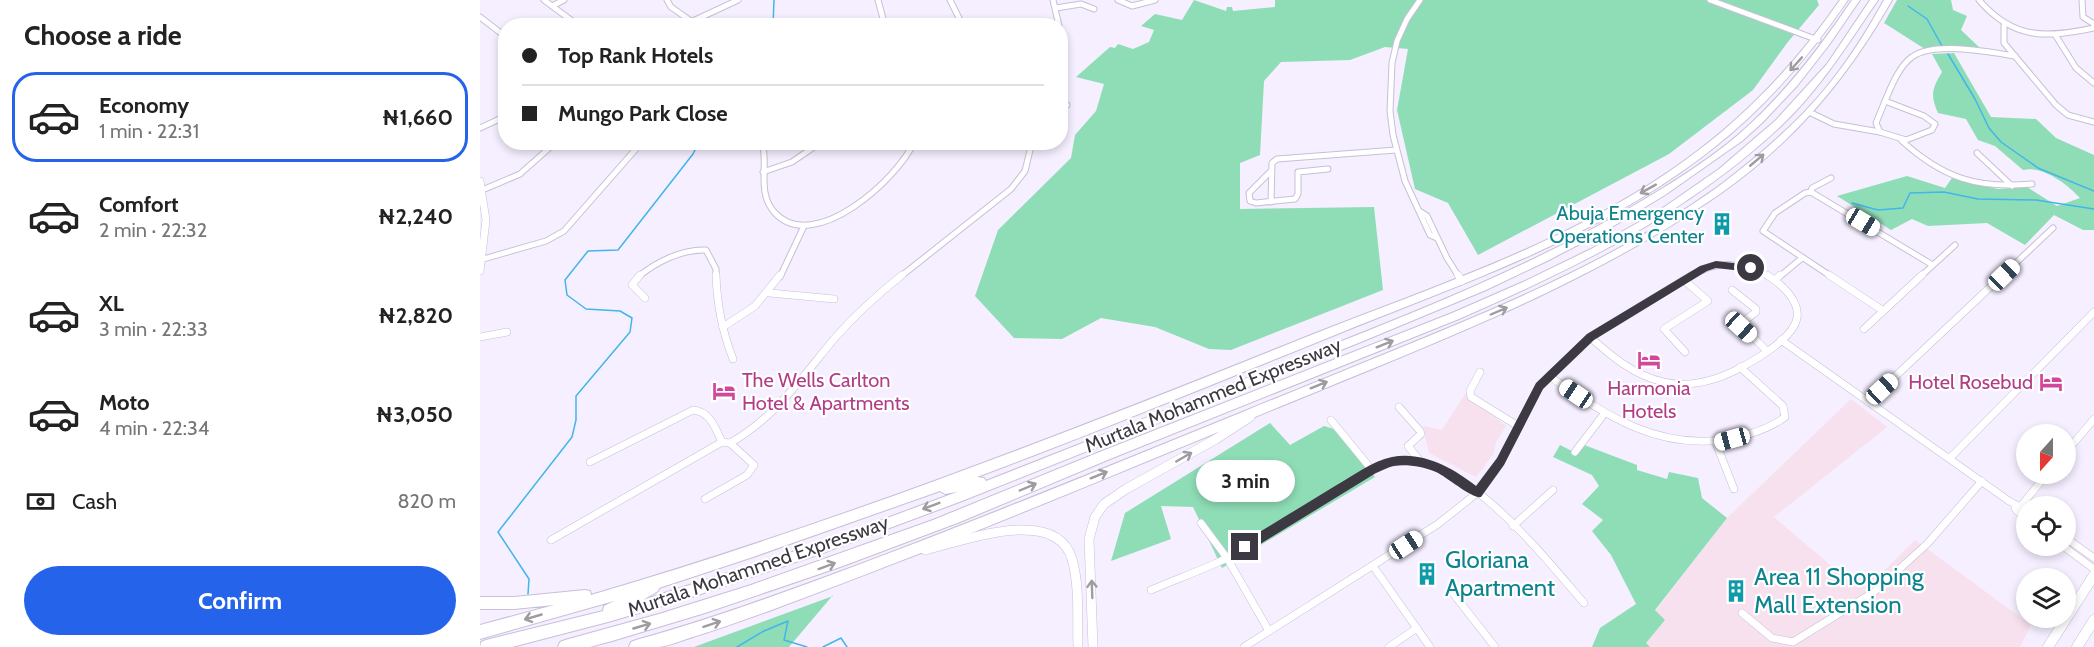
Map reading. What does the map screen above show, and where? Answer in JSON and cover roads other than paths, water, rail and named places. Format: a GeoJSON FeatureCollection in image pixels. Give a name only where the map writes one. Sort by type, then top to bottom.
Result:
{"type":"FeatureCollection","features":[{"type":"Feature","properties":{"kind":"highway","name":"Murtala Mohammed Expressway"},"geometry":{"type":"LineString","coordinates":[[480,632],[766,549],[1125,416],[1462,282],[1574,230],[1660,182],[1722,136],[1766,98],[1818,40],[1844,0]]}},
{"type":"Feature","properties":{"kind":"highway","name":"Murtala Mohammed Expressway"},"geometry":{"type":"LineString","coordinates":[[486,647],[592,621],[682,595],[826,547],[1010,476],[1518,272],[1622,218],[1713,159],[1779,103],[1820,55],[1856,0]]}},
{"type":"Feature","properties":{"kind":"highway","name":"Murtala Mohammed Expressway"},"geometry":{"type":"LineString","coordinates":[[565,647],[715,605],[783,582],[990,503],[1500,298],[1606,246],[1660,215],[1745,154],[1818,84],[1850,41],[1874,0]]}},
{"type":"Feature","properties":{"kind":"highway","name":"Murtala Mohammed Expressway"},"geometry":{"type":"LineString","coordinates":[[671,638],[909,553],[1496,313],[1586,270],[1664,226],[1734,178],[1809,112],[1855,54],[1888,0]]}},
{"type":"Feature","properties":{"kind":"highway"},"geometry":{"type":"LineString","coordinates":[[1748,130],[1766,98]]}},
{"type":"Feature","properties":{"kind":"highway"},"geometry":{"type":"LineString","coordinates":[[1707,183],[1734,178]]}},
{"type":"Feature","properties":{"kind":"highway"},"geometry":{"type":"LineString","coordinates":[[1574,230],[1622,218]]}},
{"type":"Feature","properties":{"kind":"highway"},"geometry":{"type":"LineString","coordinates":[[1586,270],[1606,246]]}},
{"type":"Feature","properties":{"kind":"highway"},"geometry":{"type":"LineString","coordinates":[[1152,438],[1229,422]]}},
{"type":"Feature","properties":{"kind":"highway"},"geometry":{"type":"LineString","coordinates":[[912,496],[1010,476]]}},
{"type":"Feature","properties":{"kind":"highway"},"geometry":{"type":"LineString","coordinates":[[925,546],[990,503]]}},
{"type":"Feature","properties":{"kind":"highway"},"geometry":{"type":"LineString","coordinates":[[592,621],[669,578]]}},
{"type":"Feature","properties":{"kind":"highway"},"geometry":{"type":"LineString","coordinates":[[480,603],[558,600],[627,590]]}},
{"type":"Feature","properties":{"kind":"highway"},"geometry":{"type":"LineString","coordinates":[[636,647],[671,638]]}},
{"type":"Feature","properties":{"kind":"highway"},"geometry":{"type":"LineString","coordinates":[[649,647],[671,638]]}},
{"type":"Feature","properties":{"kind":"main road"},"geometry":{"type":"LineString","coordinates":[[480,181],[486,220],[480,272]]}},
{"type":"Feature","properties":{"kind":"main road"},"geometry":{"type":"LineString","coordinates":[[1093,647],[1090,529],[1095,517],[1114,496],[1216,439],[1265,407]]}},
{"type":"Feature","properties":{"kind":"main road"},"geometry":{"type":"LineString","coordinates":[[909,553],[1020,530],[1049,532],[1059,537],[1073,562],[1078,647]]}},
{"type":"Feature","properties":{"kind":"main road"},"geometry":{"type":"LineString","coordinates":[[2048,647],[2094,575]]}},
{"type":"Feature","properties":{"kind":"main road"},"geometry":{"type":"LineString","coordinates":[[2077,647],[2094,620]]}},
{"type":"Feature","properties":{"kind":"street"},"geometry":{"type":"LineString","coordinates":[[544,0],[568,18]]}},
{"type":"Feature","properties":{"kind":"street"},"geometry":{"type":"LineString","coordinates":[[552,6],[564,0]]}},
{"type":"Feature","properties":{"kind":"street"},"geometry":{"type":"LineString","coordinates":[[667,0],[671,7],[688,18]]}},
{"type":"Feature","properties":{"kind":"street"},"geometry":{"type":"LineString","coordinates":[[699,18],[738,0]]}},
{"type":"Feature","properties":{"kind":"street"},"geometry":{"type":"LineString","coordinates":[[878,0],[883,18]]}},
{"type":"Feature","properties":{"kind":"street"},"geometry":{"type":"LineString","coordinates":[[950,0],[959,18]]}},
{"type":"Feature","properties":{"kind":"street"},"geometry":{"type":"LineString","coordinates":[[1053,0],[1058,18]]}},
{"type":"Feature","properties":{"kind":"street"},"geometry":{"type":"LineString","coordinates":[[1118,0],[1133,7],[1155,0]]}},
{"type":"Feature","properties":{"kind":"street"},"geometry":{"type":"LineString","coordinates":[[1420,0],[1411,11],[1397,39],[1392,63],[1390,115],[1396,150],[1406,184],[1421,212],[1420,217],[1430,235],[1437,238],[1462,282]]}},
{"type":"Feature","properties":{"kind":"street"},"geometry":{"type":"LineString","coordinates":[[1710,0],[1818,40]]}},
{"type":"Feature","properties":{"kind":"street"},"geometry":{"type":"LineString","coordinates":[[1979,0],[1984,0]]}},
{"type":"Feature","properties":{"kind":"street"},"geometry":{"type":"LineString","coordinates":[[1979,0],[1994,19],[2004,26],[2019,31],[2056,36],[2094,26]]}},
{"type":"Feature","properties":{"kind":"street"},"geometry":{"type":"LineString","coordinates":[[2082,0],[2083,17],[2094,26]]}},
{"type":"Feature","properties":{"kind":"street"},"geometry":{"type":"LineString","coordinates":[[1056,8],[1081,3],[1094,9]]}},
{"type":"Feature","properties":{"kind":"street"},"geometry":{"type":"LineString","coordinates":[[480,17],[498,30]]}},
{"type":"Feature","properties":{"kind":"street"},"geometry":{"type":"LineString","coordinates":[[2004,26],[2003,39],[2062,111],[2077,119],[2094,122]]}},
{"type":"Feature","properties":{"kind":"street"},"geometry":{"type":"LineString","coordinates":[[2056,36],[2071,62],[2094,82]]}},
{"type":"Feature","properties":{"kind":"street"},"geometry":{"type":"LineString","coordinates":[[1880,132],[1876,123],[1885,101],[1910,59],[1915,55],[1963,50],[2015,56]]}},
{"type":"Feature","properties":{"kind":"street"},"geometry":{"type":"LineString","coordinates":[[1809,112],[1834,123],[1880,132],[1901,140],[1908,141],[1932,130],[1935,124],[1924,116],[1885,101]]}},
{"type":"Feature","properties":{"kind":"street"},"geometry":{"type":"LineString","coordinates":[[480,128],[498,120]]}},
{"type":"Feature","properties":{"kind":"street"},"geometry":{"type":"LineString","coordinates":[[1901,140],[1931,164],[1962,180],[1998,187],[2032,184]]}},
{"type":"Feature","properties":{"kind":"street"},"geometry":{"type":"LineString","coordinates":[[481,191],[520,174],[547,150]]}},
{"type":"Feature","properties":{"kind":"street"},"geometry":{"type":"LineString","coordinates":[[481,260],[546,241],[564,231],[635,150]]}},
{"type":"Feature","properties":{"kind":"street"},"geometry":{"type":"LineString","coordinates":[[764,150],[765,195],[771,208],[784,220],[804,226],[826,222],[849,210],[898,169],[909,150]]}},
{"type":"Feature","properties":{"kind":"street"},"geometry":{"type":"LineString","coordinates":[[763,172],[792,162],[809,150]]}},
{"type":"Feature","properties":{"kind":"street"},"geometry":{"type":"LineString","coordinates":[[551,540],[726,442],[741,437],[781,402],[871,300],[1011,189],[1024,171],[1030,150]]}},
{"type":"Feature","properties":{"kind":"street"},"geometry":{"type":"LineString","coordinates":[[1270,202],[1272,163],[1282,158],[1396,150]]}},
{"type":"Feature","properties":{"kind":"street"},"geometry":{"type":"LineString","coordinates":[[1977,153],[2012,186]]}},
{"type":"Feature","properties":{"kind":"street"},"geometry":{"type":"LineString","coordinates":[[1271,171],[1248,196],[1253,202],[1296,198],[1298,172],[1328,169]]}},
{"type":"Feature","properties":{"kind":"street"},"geometry":{"type":"LineString","coordinates":[[1832,178],[1812,188],[1811,192],[1798,196],[1765,221],[1762,226],[1763,231],[1882,310]]}},
{"type":"Feature","properties":{"kind":"street"},"geometry":{"type":"LineString","coordinates":[[1811,192],[1931,264]]}},
{"type":"Feature","properties":{"kind":"street"},"geometry":{"type":"LineString","coordinates":[[723,327],[753,308],[770,293],[781,278],[804,226]]}},
{"type":"Feature","properties":{"kind":"street"},"geometry":{"type":"LineString","coordinates":[[1868,402],[2053,228]]}},
{"type":"Feature","properties":{"kind":"street"},"geometry":{"type":"LineString","coordinates":[[1864,329],[1931,264],[1955,245]]}},
{"type":"Feature","properties":{"kind":"street"},"geometry":{"type":"LineString","coordinates":[[645,298],[632,285],[633,280],[673,257],[694,249],[706,250],[716,269],[717,303],[723,327],[722,332],[733,359]]}},
{"type":"Feature","properties":{"kind":"street"},"geometry":{"type":"LineString","coordinates":[[1776,279],[1802,258]]}},
{"type":"Feature","properties":{"kind":"street"},"geometry":{"type":"LineString","coordinates":[[1244,647],[1373,567],[1438,524],[1477,493],[1500,461],[1530,401],[1549,376],[1590,337],[1704,268],[1716,264],[1751,268],[1776,279],[1794,301],[1798,318],[1791,332],[1740,367],[1701,382],[1686,385],[1668,385],[1644,378],[1621,365],[1590,337]]}},
{"type":"Feature","properties":{"kind":"street"},"geometry":{"type":"LineString","coordinates":[[1684,280],[1708,301],[1664,329],[1685,352]]}},
{"type":"Feature","properties":{"kind":"street"},"geometry":{"type":"LineString","coordinates":[[1732,290],[1756,309],[1756,312],[1740,324],[1766,350]]}},
{"type":"Feature","properties":{"kind":"street"},"geometry":{"type":"LineString","coordinates":[[770,293],[834,299]]}},
{"type":"Feature","properties":{"kind":"street"},"geometry":{"type":"LineString","coordinates":[[1950,458],[2094,312]]}},
{"type":"Feature","properties":{"kind":"street"},"geometry":{"type":"LineString","coordinates":[[480,337],[507,332]]}},
{"type":"Feature","properties":{"kind":"street"},"geometry":{"type":"LineString","coordinates":[[1781,340],[2016,506]]}},
{"type":"Feature","properties":{"kind":"street"},"geometry":{"type":"LineString","coordinates":[[1549,376],[1604,414],[1640,431],[1680,442],[1716,443],[1749,435],[1785,417],[1783,406],[1740,367]]}},
{"type":"Feature","properties":{"kind":"street"},"geometry":{"type":"LineString","coordinates":[[1480,372],[1470,391],[1471,397],[1518,426]]}},
{"type":"Feature","properties":{"kind":"street"},"geometry":{"type":"LineString","coordinates":[[1399,407],[1420,431],[1421,434],[1408,446],[1420,462]]}},
{"type":"Feature","properties":{"kind":"street"},"geometry":{"type":"LineString","coordinates":[[590,462],[693,410],[699,410],[709,416],[726,442],[754,465],[747,475],[705,500]]}},
{"type":"Feature","properties":{"kind":"street"},"geometry":{"type":"LineString","coordinates":[[1575,452],[1604,414]]}},
{"type":"Feature","properties":{"kind":"street"},"geometry":{"type":"LineString","coordinates":[[2076,440],[2094,419]]}},
{"type":"Feature","properties":{"kind":"street"},"geometry":{"type":"LineString","coordinates":[[1331,420],[1372,470]]}},
{"type":"Feature","properties":{"kind":"street"},"geometry":{"type":"LineString","coordinates":[[1716,443],[1734,489]]}},
{"type":"Feature","properties":{"kind":"street"},"geometry":{"type":"LineString","coordinates":[[1151,590],[1227,558],[1372,470],[1393,461],[1420,462],[1437,467],[1456,477],[1513,526],[1584,603]]}},
{"type":"Feature","properties":{"kind":"street"},"geometry":{"type":"LineString","coordinates":[[1742,613],[1774,640],[1784,644],[1793,642],[1874,592],[1927,544],[1982,481]]}},
{"type":"Feature","properties":{"kind":"street"},"geometry":{"type":"LineString","coordinates":[[1513,526],[1552,490]]}},
{"type":"Feature","properties":{"kind":"street"},"geometry":{"type":"LineString","coordinates":[[1201,523],[1227,558],[1269,631]]}},
{"type":"Feature","properties":{"kind":"street"},"geometry":{"type":"LineString","coordinates":[[2076,545],[2094,558]]}},
{"type":"Feature","properties":{"kind":"street"},"geometry":{"type":"LineString","coordinates":[[2076,556],[2094,569]]}},
{"type":"Feature","properties":{"kind":"street"},"geometry":{"type":"LineString","coordinates":[[1373,567],[1430,647]]}},
{"type":"Feature","properties":{"kind":"street"},"geometry":{"type":"LineString","coordinates":[[1452,592],[1495,647]]}},
{"type":"Feature","properties":{"kind":"street"},"geometry":{"type":"LineString","coordinates":[[1389,647],[1417,628]]}},
{"type":"Feature","properties":{"kind":"waterway"},"geometry":{"type":"LineString","coordinates":[[773,18],[774,0]]}},
{"type":"Feature","properties":{"kind":"waterway"},"geometry":{"type":"LineString","coordinates":[[1908,6],[1927,19],[1942,46]]}},
{"type":"Feature","properties":{"kind":"waterway"},"geometry":{"type":"LineString","coordinates":[[1948,54],[1975,99],[1989,128],[2001,142],[2038,168],[2094,191]]}},
{"type":"Feature","properties":{"kind":"waterway"},"geometry":{"type":"LineString","coordinates":[[528,594],[529,579],[498,532],[572,437],[576,420],[576,396],[630,332],[632,318],[620,311],[586,309],[567,295],[565,280],[588,251],[618,250],[695,150]]}},
{"type":"Feature","properties":{"kind":"waterway"},"geometry":{"type":"LineString","coordinates":[[1852,203],[1878,210],[1903,208],[1910,193],[1944,192],[1978,199],[2036,200],[2094,209]]}},
{"type":"Feature","properties":{"kind":"waterway"},"geometry":{"type":"LineString","coordinates":[[737,647],[764,631],[788,621],[784,640],[807,647]]}},
{"type":"Feature","properties":{"kind":"waterway"},"geometry":{"type":"LineString","coordinates":[[823,647],[841,638],[847,647]]}},
{"type":"Feature","properties":{"kind":"place","name":"Abuja Emergency Operations Center"},"geometry":{"type":"Point","coordinates":[1722,224]}},
{"type":"Feature","properties":{"kind":"place","name":"Harmonia Hotels"},"geometry":{"type":"Point","coordinates":[1649,360]}},
{"type":"Feature","properties":{"kind":"place","name":"Hotel Rosebud"},"geometry":{"type":"Point","coordinates":[2051,382]}},
{"type":"Feature","properties":{"kind":"place","name":"The Wells Carlton Hotel & Apartments"},"geometry":{"type":"Point","coordinates":[724,391]}},
{"type":"Feature","properties":{"kind":"place","name":"Gloriana Apartment"},"geometry":{"type":"Point","coordinates":[1427,574]}},
{"type":"Feature","properties":{"kind":"place","name":"Area 11 Shopping Mall Extension"},"geometry":{"type":"Point","coordinates":[1736,591]}}]}
